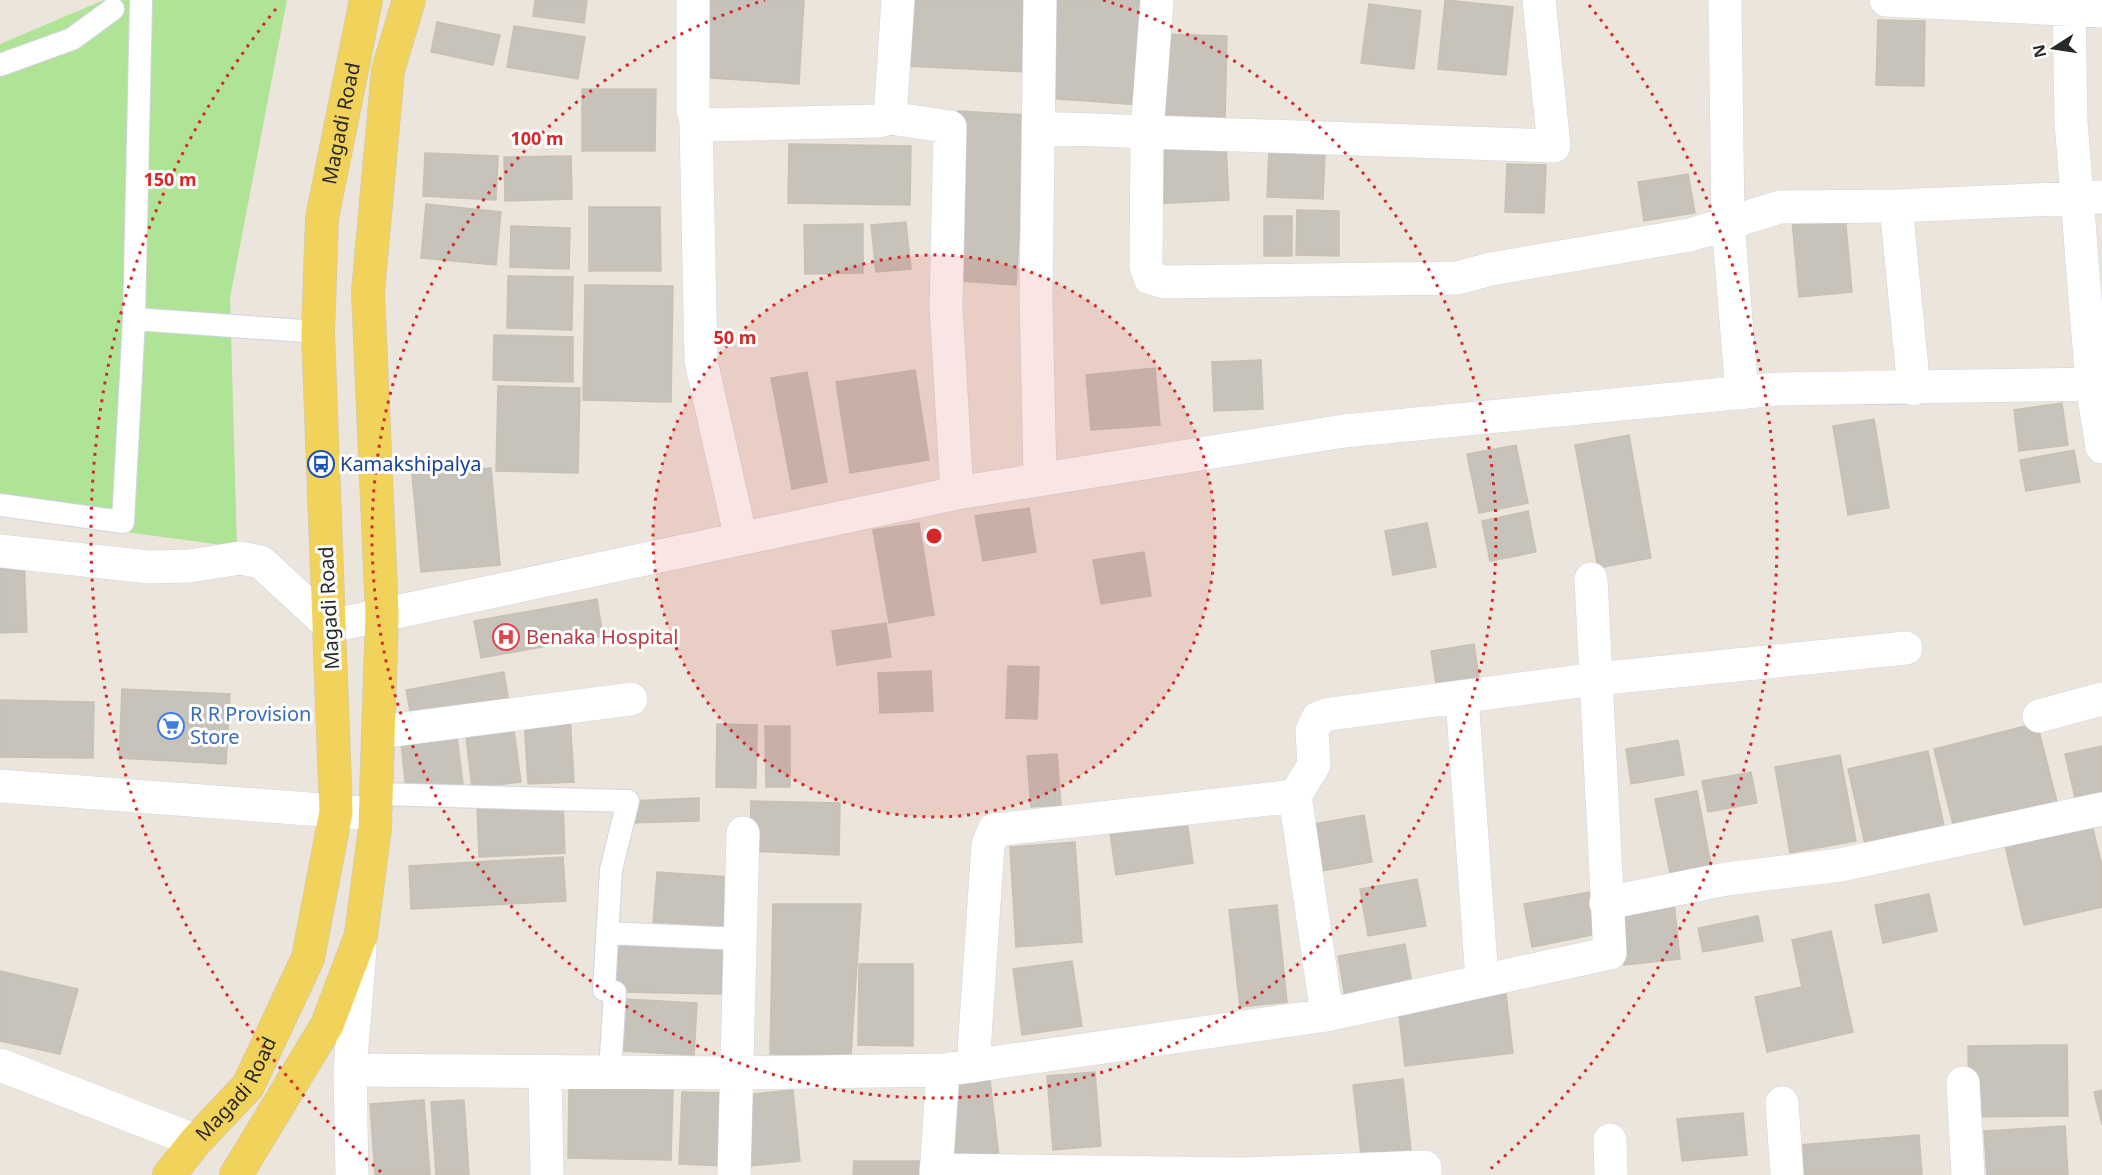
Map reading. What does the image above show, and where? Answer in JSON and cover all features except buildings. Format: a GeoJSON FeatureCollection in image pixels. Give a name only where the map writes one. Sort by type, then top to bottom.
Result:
{"type":"FeatureCollection","features":[{"type":"Feature","properties":{"kind":"main road","name":"Magadi Road"},"geometry":{"type":"LineString","coordinates":[[169,1175],[196,1141],[248,1086],[308,958],[336,812],[330,626],[321,464],[318,332],[322,218],[366,0]]}},
{"type":"Feature","properties":{"kind":"main road","name":"Magadi Road"},"geometry":{"type":"LineString","coordinates":[[236,1175],[327,1025],[361,935],[376,804],[382,615],[368,292],[388,70],[409,0]]}},
{"type":"Feature","properties":{"kind":"street"},"geometry":{"type":"LineString","coordinates":[[693,0],[693,109],[696,121],[700,361],[741,539]]}},
{"type":"Feature","properties":{"kind":"street"},"geometry":{"type":"LineString","coordinates":[[890,118],[898,0]]}},
{"type":"Feature","properties":{"kind":"street"},"geometry":{"type":"LineString","coordinates":[[1040,0],[1036,299],[1040,478]]}},
{"type":"Feature","properties":{"kind":"street"},"geometry":{"type":"LineString","coordinates":[[1157,0],[1147,132],[1146,267],[1150,278],[1164,282],[1457,278],[1491,269],[1690,235],[1780,207],[1896,206],[2089,196]]}},
{"type":"Feature","properties":{"kind":"street"},"geometry":{"type":"LineString","coordinates":[[1038,128],[1554,146],[1539,0],[1512,0]]}},
{"type":"Feature","properties":{"kind":"street"},"geometry":{"type":"LineString","coordinates":[[1725,0],[1728,223],[1742,393]]}},
{"type":"Feature","properties":{"kind":"street"},"geometry":{"type":"LineString","coordinates":[[1886,0],[2069,5],[2102,11]]}},
{"type":"Feature","properties":{"kind":"street"},"geometry":{"type":"LineString","coordinates":[[2069,5],[2071,122],[2089,196],[2102,447]]}},
{"type":"Feature","properties":{"kind":"street"},"geometry":{"type":"LineString","coordinates":[[696,121],[706,125],[878,121],[890,118],[950,127],[946,307],[957,493]]}},
{"type":"Feature","properties":{"kind":"street"},"geometry":{"type":"LineString","coordinates":[[1896,206],[1914,389]]}},
{"type":"Feature","properties":{"kind":"street"},"geometry":{"type":"LineString","coordinates":[[0,551],[149,567],[190,566],[240,558],[261,562],[330,626],[957,493],[1344,431],[1776,389],[1914,389],[2097,384]]}},
{"type":"Feature","properties":{"kind":"street"},"geometry":{"type":"LineString","coordinates":[[350,1070],[738,1073],[958,1068],[1327,1015],[1610,954],[1591,579]]}},
{"type":"Feature","properties":{"kind":"street"},"geometry":{"type":"LineString","coordinates":[[1327,1015],[1295,796],[1314,765],[1312,731],[1318,718],[1596,679],[1906,648]]}},
{"type":"Feature","properties":{"kind":"street"},"geometry":{"type":"LineString","coordinates":[[1462,697],[1482,980]]}},
{"type":"Feature","properties":{"kind":"street"},"geometry":{"type":"LineString","coordinates":[[380,732],[631,699]]}},
{"type":"Feature","properties":{"kind":"street"},"geometry":{"type":"LineString","coordinates":[[2039,716],[2102,699]]}},
{"type":"Feature","properties":{"kind":"street"},"geometry":{"type":"LineString","coordinates":[[0,786],[336,812],[376,804]]}},
{"type":"Feature","properties":{"kind":"street"},"geometry":{"type":"LineString","coordinates":[[1295,796],[994,830],[988,845],[958,1068],[936,1173],[1243,1174],[1425,1167],[1425,1175]]}},
{"type":"Feature","properties":{"kind":"street"},"geometry":{"type":"LineString","coordinates":[[1606,903],[1726,879],[1840,865],[1966,840],[2102,809]]}},
{"type":"Feature","properties":{"kind":"street"},"geometry":{"type":"LineString","coordinates":[[734,1175],[743,833]]}},
{"type":"Feature","properties":{"kind":"street"},"geometry":{"type":"LineString","coordinates":[[352,1175],[350,1070],[361,935]]}},
{"type":"Feature","properties":{"kind":"street"},"geometry":{"type":"LineString","coordinates":[[0,1065],[196,1141]]}},
{"type":"Feature","properties":{"kind":"street"},"geometry":{"type":"LineString","coordinates":[[545,1072],[547,1175]]}},
{"type":"Feature","properties":{"kind":"street"},"geometry":{"type":"LineString","coordinates":[[1964,1083],[1968,1175]]}},
{"type":"Feature","properties":{"kind":"street"},"geometry":{"type":"LineString","coordinates":[[1782,1103],[1787,1175]]}},
{"type":"Feature","properties":{"kind":"street"},"geometry":{"type":"LineString","coordinates":[[1610,1140],[1611,1175]]}},
{"type":"Feature","properties":{"kind":"lane"},"geometry":{"type":"LineString","coordinates":[[0,505],[123,522],[134,319],[141,3]]}},
{"type":"Feature","properties":{"kind":"lane"},"geometry":{"type":"LineString","coordinates":[[0,65],[72,39],[113,9]]}},
{"type":"Feature","properties":{"kind":"lane"},"geometry":{"type":"LineString","coordinates":[[134,319],[318,332]]}},
{"type":"Feature","properties":{"kind":"lane"},"geometry":{"type":"LineString","coordinates":[[376,804],[628,801],[611,870],[604,990],[615,992],[610,1072]]}},
{"type":"Feature","properties":{"kind":"lane"},"geometry":{"type":"LineString","coordinates":[[608,933],[741,939]]}},
{"type":"Feature","properties":{"kind":"green space"},"geometry":{"type":"Polygon","coordinates":[[[104,0],[287,0],[230,298],[237,547],[0,515],[0,44],[104,0]]]}},
{"type":"Feature","properties":{"kind":"place","name":"Kamakshipalya"},"geometry":{"type":"Point","coordinates":[321,464]}},
{"type":"Feature","properties":{"kind":"place","name":"Benaka Hospital"},"geometry":{"type":"Point","coordinates":[506,637]}},
{"type":"Feature","properties":{"kind":"place","name":"R R Provision Store"},"geometry":{"type":"Point","coordinates":[171,726]}}]}
